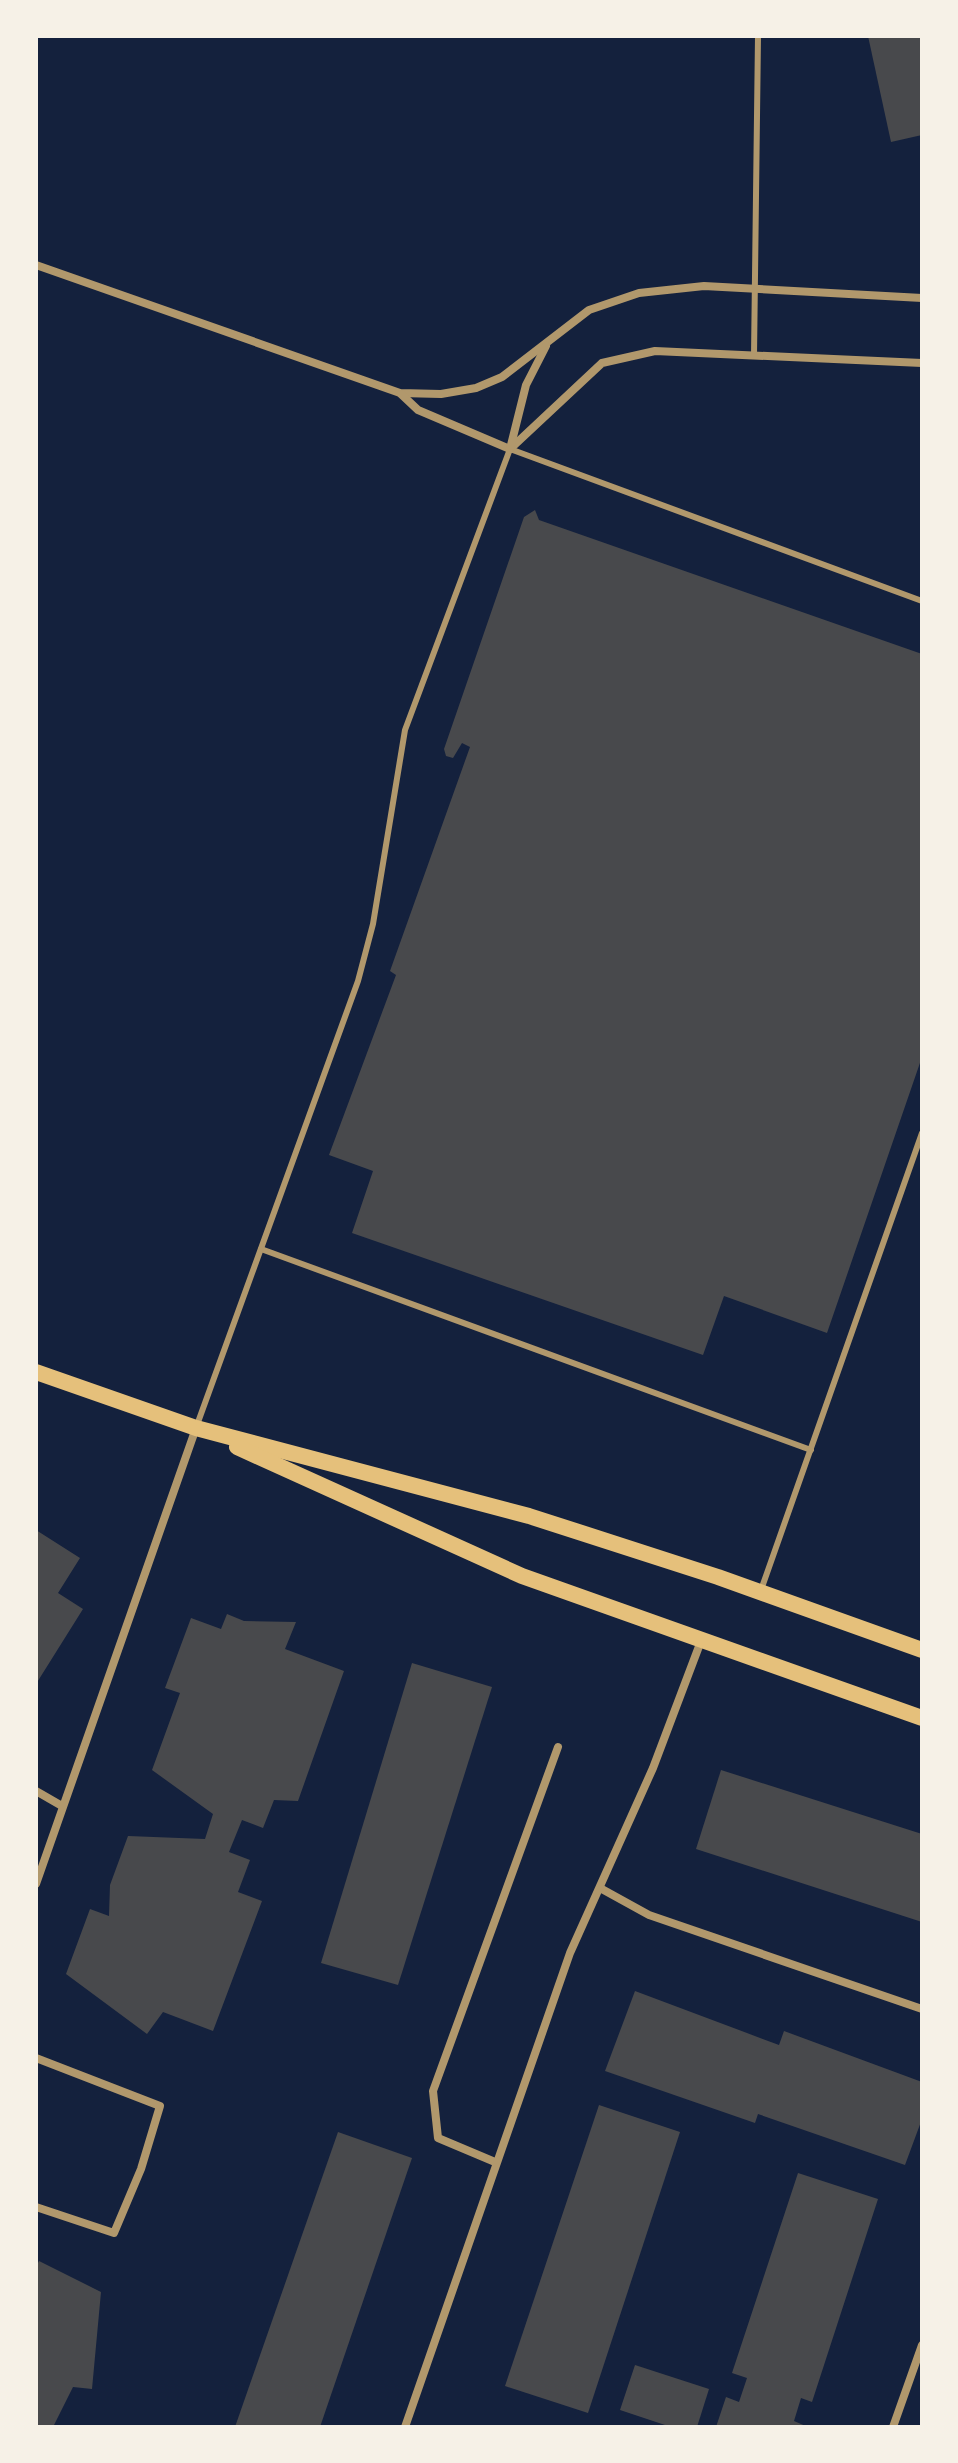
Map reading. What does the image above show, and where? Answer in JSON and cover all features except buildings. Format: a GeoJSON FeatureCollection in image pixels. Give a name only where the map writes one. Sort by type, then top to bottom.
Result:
{"type":"FeatureCollection","features":[{"type":"Feature","properties":{"kind":"main road"},"geometry":{"type":"LineString","coordinates":[[36,1372],[196,1428],[529,1516],[761,1592],[922,1650]]}},
{"type":"Feature","properties":{"kind":"main road"},"geometry":{"type":"LineString","coordinates":[[196,1428],[522,1576],[922,1718]]}},
{"type":"Feature","properties":{"kind":"street"},"geometry":{"type":"LineString","coordinates":[[36,265],[400,393],[441,394],[476,388],[502,377],[589,310],[639,293],[704,286],[922,298]]}},
{"type":"Feature","properties":{"kind":"street"},"geometry":{"type":"LineString","coordinates":[[510,449],[526,385],[549,341]]}},
{"type":"Feature","properties":{"kind":"street"},"geometry":{"type":"LineString","coordinates":[[510,449],[602,363],[655,351],[922,363]]}},
{"type":"Feature","properties":{"kind":"street"},"geometry":{"type":"LineString","coordinates":[[400,393],[418,410],[510,449]]}},
{"type":"Feature","properties":{"kind":"street"},"geometry":{"type":"LineString","coordinates":[[36,1884],[196,1428]]}},
{"type":"Feature","properties":{"kind":"street"},"geometry":{"type":"LineString","coordinates":[[405,2427],[570,1953],[653,1768],[701,1641]]}},
{"type":"Feature","properties":{"kind":"street"},"geometry":{"type":"LineString","coordinates":[[495,2162],[438,2138],[433,2091],[558,1747]]}},
{"type":"Feature","properties":{"kind":"street"},"geometry":{"type":"LineString","coordinates":[[36,1791],[62,1806]]}},
{"type":"Feature","properties":{"kind":"street"},"geometry":{"type":"LineString","coordinates":[[600,1888],[649,1915],[922,2009]]}},
{"type":"Feature","properties":{"kind":"street"},"geometry":{"type":"LineString","coordinates":[[36,2058],[160,2106],[141,2169],[114,2233],[36,2207]]}},
{"type":"Feature","properties":{"kind":"street"},"geometry":{"type":"LineString","coordinates":[[893,2427],[922,2345]]}},
{"type":"Feature","properties":{"kind":"lane"},"geometry":{"type":"LineString","coordinates":[[754,356],[758,36]]}},
{"type":"Feature","properties":{"kind":"lane"},"geometry":{"type":"LineString","coordinates":[[196,1428],[362,969],[373,924],[405,730],[510,449],[922,601]]}},
{"type":"Feature","properties":{"kind":"lane"},"geometry":{"type":"LineString","coordinates":[[761,1592],[920,1147],[922,1133]]}},
{"type":"Feature","properties":{"kind":"lane"},"geometry":{"type":"LineString","coordinates":[[261,1249],[811,1450]]}}]}
